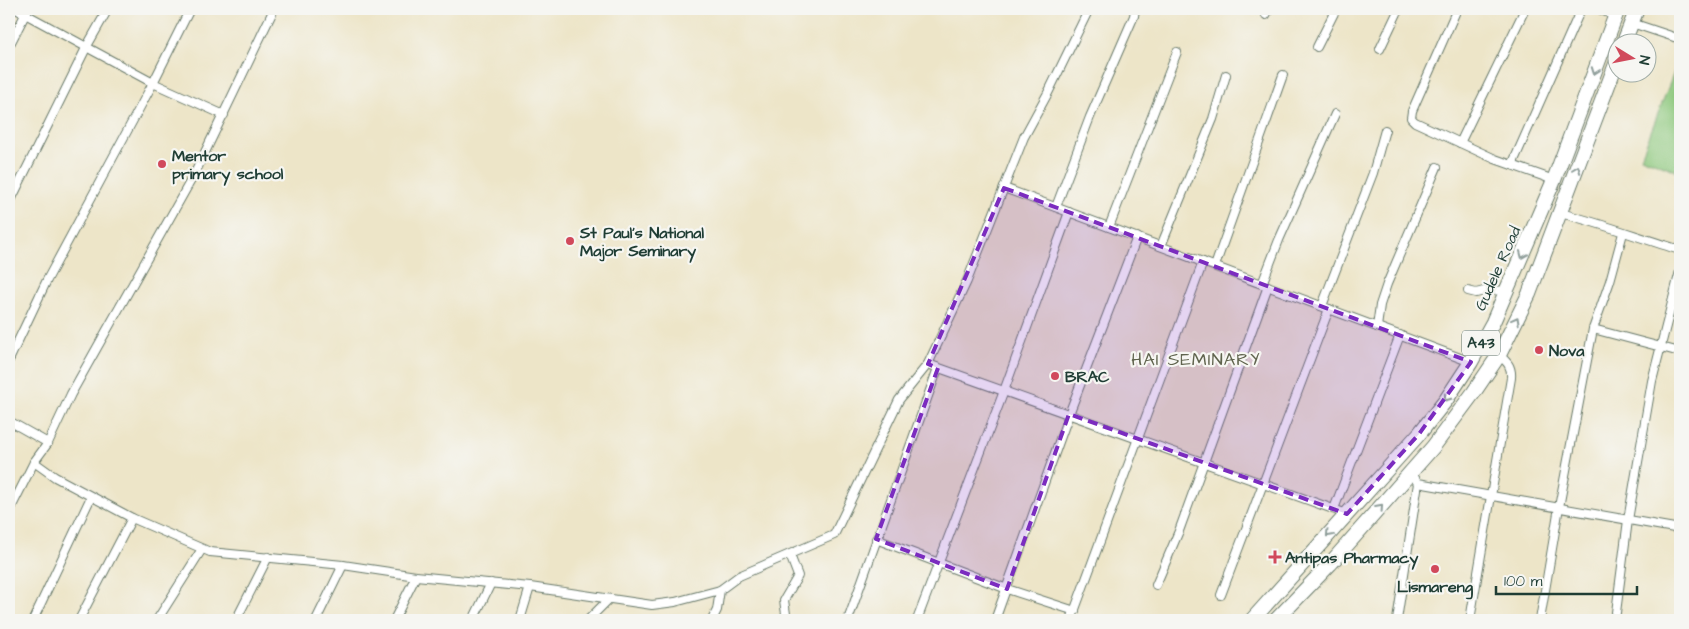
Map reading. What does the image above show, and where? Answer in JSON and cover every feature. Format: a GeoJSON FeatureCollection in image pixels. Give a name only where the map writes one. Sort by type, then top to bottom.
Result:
{"type":"FeatureCollection","features":[{"type":"Feature","properties":{"kind":"highway"},"geometry":{"type":"LineString","coordinates":[[1628,32],[1636,9]]}},
{"type":"Feature","properties":{"kind":"highway","name":"Gudele Road"},"geometry":{"type":"LineString","coordinates":[[1252,620],[1341,511],[1419,434],[1446,400],[1471,362],[1493,322],[1537,222],[1616,12]]}},
{"type":"Feature","properties":{"kind":"highway","name":"A43"},"geometry":{"type":"LineString","coordinates":[[1276,620],[1415,478],[1499,355],[1529,294],[1609,82]]}},
{"type":"Feature","properties":{"kind":"highway"},"geometry":{"type":"LineString","coordinates":[[1537,222],[1553,230]]}},
{"type":"Feature","properties":{"kind":"street"},"geometry":{"type":"LineString","coordinates":[[16,9],[26,11],[154,83],[224,115]]}},
{"type":"Feature","properties":{"kind":"street"},"geometry":{"type":"LineString","coordinates":[[9,204],[87,46],[108,9]]}},
{"type":"Feature","properties":{"kind":"street"},"geometry":{"type":"LineString","coordinates":[[9,360],[73,230],[154,83],[190,9]]}},
{"type":"Feature","properties":{"kind":"street"},"geometry":{"type":"LineString","coordinates":[[9,512],[34,462],[48,443],[72,394],[164,230],[224,115],[274,9]]}},
{"type":"Feature","properties":{"kind":"street"},"geometry":{"type":"LineString","coordinates":[[34,462],[55,477],[132,518],[210,552],[343,565],[416,576],[530,586],[652,605],[720,590],[739,576],[834,535],[900,400],[928,364],[966,281],[1024,137],[1089,9]]}},
{"type":"Feature","properties":{"kind":"street"},"geometry":{"type":"LineString","coordinates":[[1056,207],[1090,117],[1134,16],[1135,9]]}},
{"type":"Feature","properties":{"kind":"street"},"geometry":{"type":"LineString","coordinates":[[1317,47],[1336,9]]}},
{"type":"Feature","properties":{"kind":"street"},"geometry":{"type":"LineString","coordinates":[[1380,49],[1399,9]]}},
{"type":"Feature","properties":{"kind":"street"},"geometry":{"type":"LineString","coordinates":[[1457,9],[1411,116],[1415,122],[1460,143],[1554,180]]}},
{"type":"Feature","properties":{"kind":"street"},"geometry":{"type":"LineString","coordinates":[[1460,143],[1526,9]]}},
{"type":"Feature","properties":{"kind":"street"},"geometry":{"type":"LineString","coordinates":[[1512,165],[1581,9]]}},
{"type":"Feature","properties":{"kind":"street"},"geometry":{"type":"LineString","coordinates":[[1599,9],[1616,12]]}},
{"type":"Feature","properties":{"kind":"street"},"geometry":{"type":"LineString","coordinates":[[9,46],[26,11]]}},
{"type":"Feature","properties":{"kind":"street"},"geometry":{"type":"LineString","coordinates":[[1632,23],[1680,39]]}},
{"type":"Feature","properties":{"kind":"street"},"geometry":{"type":"LineString","coordinates":[[1109,227],[1178,52]]}},
{"type":"Feature","properties":{"kind":"street"},"geometry":{"type":"LineString","coordinates":[[1161,246],[1213,119],[1218,96],[1226,75]]}},
{"type":"Feature","properties":{"kind":"street"},"geometry":{"type":"LineString","coordinates":[[1215,266],[1283,75]]}},
{"type":"Feature","properties":{"kind":"street"},"geometry":{"type":"LineString","coordinates":[[1156,585],[1179,531],[1204,463],[1279,240],[1335,114]]}},
{"type":"Feature","properties":{"kind":"street"},"geometry":{"type":"LineString","coordinates":[[1222,595],[1264,484],[1372,173],[1385,130]]}},
{"type":"Feature","properties":{"kind":"street"},"geometry":{"type":"LineString","coordinates":[[1377,326],[1380,305],[1387,284],[1437,167]]}},
{"type":"Feature","properties":{"kind":"street"},"geometry":{"type":"LineString","coordinates":[[1004,188],[1471,362]]}},
{"type":"Feature","properties":{"kind":"street"},"geometry":{"type":"LineString","coordinates":[[917,620],[1004,391],[1069,212]]}},
{"type":"Feature","properties":{"kind":"street"},"geometry":{"type":"LineString","coordinates":[[1560,213],[1592,221],[1623,233],[1680,250]]}},
{"type":"Feature","properties":{"kind":"street"},"geometry":{"type":"LineString","coordinates":[[1540,620],[1558,507],[1593,329],[1610,282],[1623,233]]}},
{"type":"Feature","properties":{"kind":"street"},"geometry":{"type":"LineString","coordinates":[[996,620],[1069,414],[1136,237]]}},
{"type":"Feature","properties":{"kind":"street"},"geometry":{"type":"LineString","coordinates":[[1071,620],[1203,262]]}},
{"type":"Feature","properties":{"kind":"street"},"geometry":{"type":"LineString","coordinates":[[1615,620],[1628,520],[1652,381],[1680,271]]}},
{"type":"Feature","properties":{"kind":"street"},"geometry":{"type":"LineString","coordinates":[[1468,291],[1476,293],[1488,290],[1507,291]]}},
{"type":"Feature","properties":{"kind":"street"},"geometry":{"type":"LineString","coordinates":[[1593,329],[1680,352]]}},
{"type":"Feature","properties":{"kind":"street"},"geometry":{"type":"LineString","coordinates":[[928,364],[1341,511],[1400,336]]}},
{"type":"Feature","properties":{"kind":"street"},"geometry":{"type":"LineString","coordinates":[[1470,620],[1512,371],[1509,364],[1499,355]]}},
{"type":"Feature","properties":{"kind":"street"},"geometry":{"type":"LineString","coordinates":[[848,620],[938,368]]}},
{"type":"Feature","properties":{"kind":"street"},"geometry":{"type":"LineString","coordinates":[[9,421],[48,443]]}},
{"type":"Feature","properties":{"kind":"street"},"geometry":{"type":"LineString","coordinates":[[1397,620],[1415,478],[1491,497],[1680,529]]}},
{"type":"Feature","properties":{"kind":"street"},"geometry":{"type":"LineString","coordinates":[[32,620],[91,497]]}},
{"type":"Feature","properties":{"kind":"street"},"geometry":{"type":"LineString","coordinates":[[79,620],[132,518]]}},
{"type":"Feature","properties":{"kind":"street"},"geometry":{"type":"LineString","coordinates":[[876,539],[939,564],[1075,611]]}},
{"type":"Feature","properties":{"kind":"street"},"geometry":{"type":"LineString","coordinates":[[157,620],[202,549]]}},
{"type":"Feature","properties":{"kind":"street"},"geometry":{"type":"LineString","coordinates":[[784,620],[786,614],[784,600],[798,576],[790,555]]}},
{"type":"Feature","properties":{"kind":"street"},"geometry":{"type":"LineString","coordinates":[[236,620],[268,557]]}},
{"type":"Feature","properties":{"kind":"street"},"geometry":{"type":"LineString","coordinates":[[316,620],[343,565]]}},
{"type":"Feature","properties":{"kind":"street"},"geometry":{"type":"LineString","coordinates":[[394,620],[416,576]]}},
{"type":"Feature","properties":{"kind":"street"},"geometry":{"type":"LineString","coordinates":[[473,620],[491,583]]}},
{"type":"Feature","properties":{"kind":"street"},"geometry":{"type":"LineString","coordinates":[[520,620],[530,586]]}},
{"type":"Feature","properties":{"kind":"street"},"geometry":{"type":"LineString","coordinates":[[712,620],[717,610],[720,590]]}},
{"type":"Feature","properties":{"kind":"street"},"geometry":{"type":"LineString","coordinates":[[588,620],[609,599]]}},
{"type":"Feature","properties":{"kind":"highlighted area"},"geometry":{"type":"Polygon","coordinates":[[[1004,188],[1471,362],[1419,434],[1347,514],[1069,414],[1007,589],[876,539],[938,368],[928,364],[1004,188]]]}},
{"type":"Feature","properties":{"kind":"green space"},"geometry":{"type":"Polygon","coordinates":[[[1680,57],[1680,172],[1641,157],[1680,57]]]}},
{"type":"Feature","properties":{"kind":"place","name":"Mentor primary school"},"geometry":{"type":"Point","coordinates":[162,164]}},
{"type":"Feature","properties":{"kind":"place","name":"St Paul's National Major Seminary"},"geometry":{"type":"Point","coordinates":[570,241]}},
{"type":"Feature","properties":{"kind":"place","name":"Nova"},"geometry":{"type":"Point","coordinates":[1539,350]}},
{"type":"Feature","properties":{"kind":"place","name":"BRAC"},"geometry":{"type":"Point","coordinates":[1055,376]}},
{"type":"Feature","properties":{"kind":"place","name":"Antipas Pharmacy"},"geometry":{"type":"Point","coordinates":[1275,557]}},
{"type":"Feature","properties":{"kind":"place","name":"Lismareng"},"geometry":{"type":"Point","coordinates":[1435,569]}},
{"type":"Feature","properties":{"kind":"district","name":"HAI SEMINARY"},"geometry":{"type":"Point","coordinates":[1196,359]}}]}
